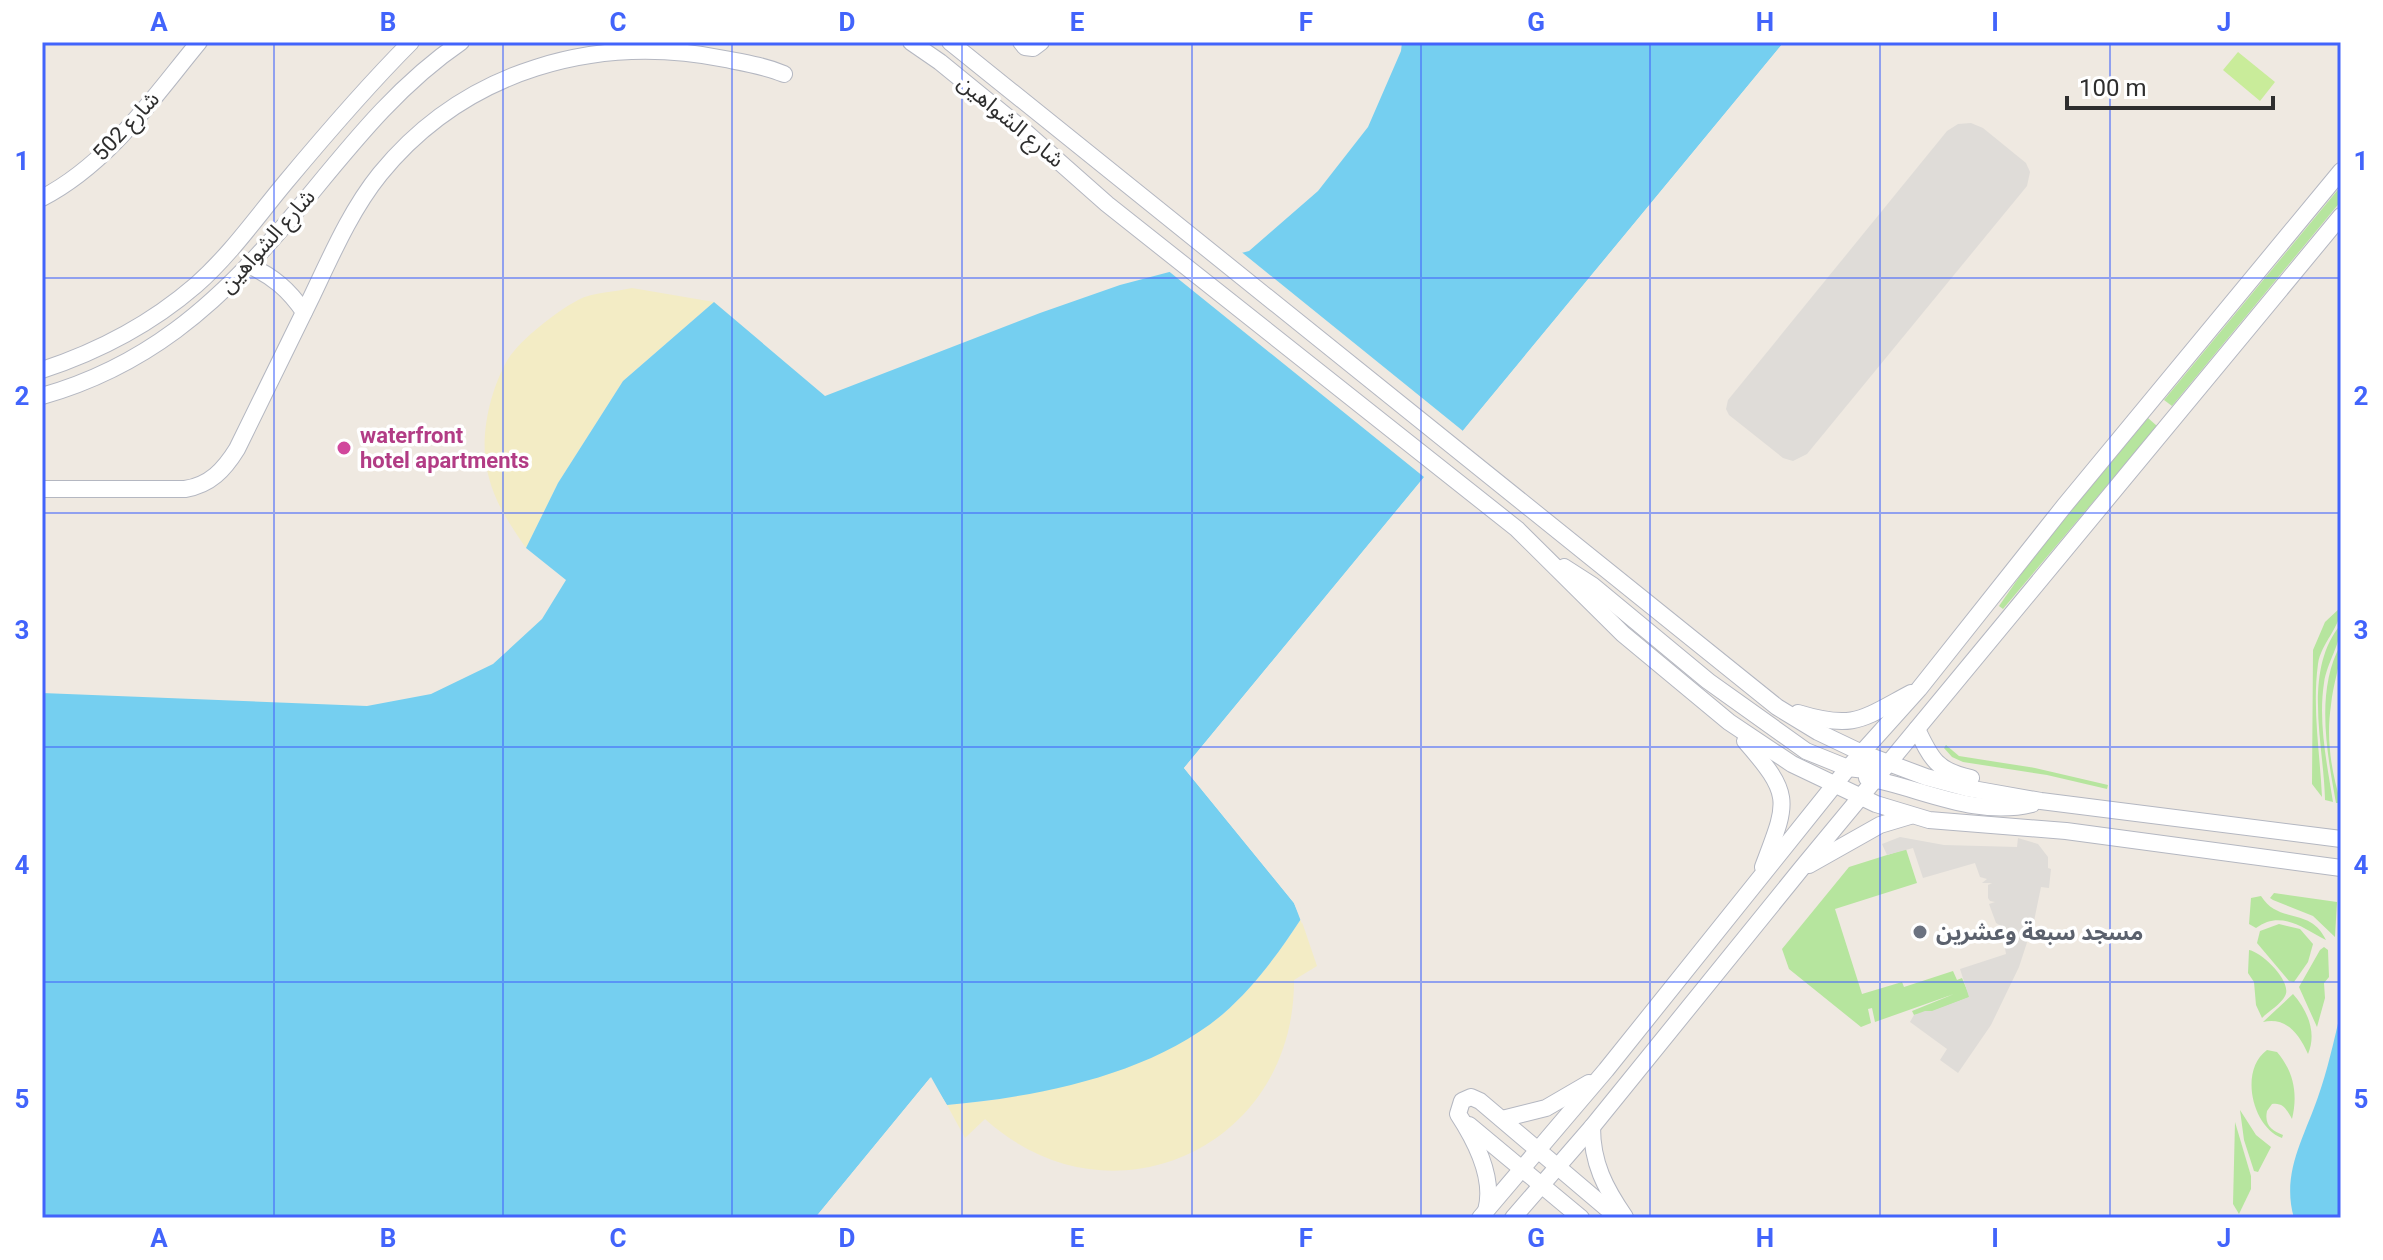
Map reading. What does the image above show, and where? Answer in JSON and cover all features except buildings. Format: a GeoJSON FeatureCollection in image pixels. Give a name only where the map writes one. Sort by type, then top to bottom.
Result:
{"type":"FeatureCollection","features":[{"type":"Feature","properties":{"kind":"street","name":"شارع 502"},"geometry":{"type":"LineString","coordinates":[[42,198],[73,180],[116,143],[199,42]]}},
{"type":"Feature","properties":{"kind":"street","name":"شارع الشواهين"},"geometry":{"type":"LineString","coordinates":[[42,370],[90,354],[165,309],[196,285],[227,254],[358,97],[411,42]]}},
{"type":"Feature","properties":{"kind":"street","name":"شارع الشواهين"},"geometry":{"type":"LineString","coordinates":[[42,396],[103,375],[172,336],[248,265],[359,134],[416,76],[461,42]]}},
{"type":"Feature","properties":{"kind":"street","name":"شارع الشواهين"},"geometry":{"type":"LineString","coordinates":[[911,42],[1021,128],[1107,204],[1517,529],[1548,559]]}},
{"type":"Feature","properties":{"kind":"street","name":"شارع الشواهين"},"geometry":{"type":"LineString","coordinates":[[950,42],[1534,508],[1777,707],[1818,732],[1888,763],[1946,783],[2041,801]]}},
{"type":"Feature","properties":{"kind":"street"},"geometry":{"type":"LineString","coordinates":[[1021,42],[1025,47],[1033,48],[1041,42]]}},
{"type":"Feature","properties":{"kind":"street"},"geometry":{"type":"LineString","coordinates":[[42,489],[174,490],[198,487],[209,481],[237,449],[349,222],[380,175],[428,127],[459,104],[525,71],[565,59],[606,52],[641,49],[709,56],[784,74]]}},
{"type":"Feature","properties":{"kind":"street"},"geometry":{"type":"LineString","coordinates":[[1483,1215],[1606,1070],[1848,768],[1919,689],[2065,505],[2341,171]]}},
{"type":"Feature","properties":{"kind":"street"},"geometry":{"type":"LineString","coordinates":[[1513,1218],[1592,1127],[1860,797],[2341,216]]}},
{"type":"Feature","properties":{"kind":"street"},"geometry":{"type":"LineString","coordinates":[[248,265],[288,290],[304,312]]}},
{"type":"Feature","properties":{"kind":"street"},"geometry":{"type":"LineString","coordinates":[[1548,559],[1592,585],[1708,681],[1806,751],[1848,768],[1865,770],[1888,763]]}},
{"type":"Feature","properties":{"kind":"street"},"geometry":{"type":"LineString","coordinates":[[1548,559],[1623,634],[1729,722],[1770,751],[1860,797],[1913,816],[1952,823],[2066,831],[2341,868]]}},
{"type":"Feature","properties":{"kind":"street"},"geometry":{"type":"LineString","coordinates":[[1777,707],[1829,722],[1852,721],[1919,689]]}},
{"type":"Feature","properties":{"kind":"street"},"geometry":{"type":"LineString","coordinates":[[1729,722],[1769,768],[1782,799],[1780,822],[1758,881]]}},
{"type":"Feature","properties":{"kind":"street"},"geometry":{"type":"LineString","coordinates":[[1917,729],[1928,753],[1942,768],[1957,775],[2022,789],[2041,801]]}},
{"type":"Feature","properties":{"kind":"street"},"geometry":{"type":"LineString","coordinates":[[1835,785],[1850,778],[1875,779],[1926,795],[1977,805],[2022,807],[2041,801],[2341,839]]}},
{"type":"Feature","properties":{"kind":"street"},"geometry":{"type":"LineString","coordinates":[[1801,869],[1880,825],[1913,816]]}},
{"type":"Feature","properties":{"kind":"street"},"geometry":{"type":"LineString","coordinates":[[1502,1119],[1560,1102],[1606,1070]]}},
{"type":"Feature","properties":{"kind":"street"},"geometry":{"type":"LineString","coordinates":[[1581,1218],[1464,1122],[1458,1114],[1459,1105],[1471,1097],[1480,1101],[1618,1218]]}},
{"type":"Feature","properties":{"kind":"street"},"geometry":{"type":"LineString","coordinates":[[1464,1122],[1487,1179],[1489,1196],[1483,1215]]}},
{"type":"Feature","properties":{"kind":"street"},"geometry":{"type":"LineString","coordinates":[[1592,1127],[1594,1153],[1601,1178],[1626,1218]]}},
{"type":"Feature","properties":{"kind":"green space"},"geometry":{"type":"Polygon","coordinates":[[[2238,52],[2275,82],[2260,101],[2223,70],[2238,52]]]}},
{"type":"Feature","properties":{"kind":"green space"},"geometry":{"type":"Polygon","coordinates":[[[2341,186],[2341,201],[2172,406],[2164,400],[2341,186]]]}},
{"type":"Feature","properties":{"kind":"green space"},"geometry":{"type":"Polygon","coordinates":[[[2148,418],[2157,426],[2003,609],[1999,606],[2036,553],[2148,418]]]}},
{"type":"Feature","properties":{"kind":"green space"},"geometry":{"type":"Polygon","coordinates":[[[2341,607],[2338,621],[2320,656],[2316,681],[2322,797],[2312,784],[2313,650],[2325,622],[2341,607]]]}},
{"type":"Feature","properties":{"kind":"green space"},"geometry":{"type":"Polygon","coordinates":[[[2341,624],[2322,698],[2324,743],[2333,802],[2325,800],[2319,686],[2329,643],[2341,624]]]}},
{"type":"Feature","properties":{"kind":"green space"},"geometry":{"type":"Polygon","coordinates":[[[2341,644],[2329,730],[2332,767],[2341,803],[2336,803],[2325,722],[2328,681],[2341,644]]]}},
{"type":"Feature","properties":{"kind":"green space"},"geometry":{"type":"Polygon","coordinates":[[[1946,745],[1959,756],[2035,768],[2108,785],[2107,789],[2047,775],[1963,762],[1952,757],[1944,748],[1946,745]]]}},
{"type":"Feature","properties":{"kind":"green space"},"geometry":{"type":"Polygon","coordinates":[[[1906,849],[1917,883],[1835,909],[1862,994],[1902,982],[1904,987],[1953,971],[1957,980],[1962,978],[1970,997],[1931,1012],[1914,1015],[1912,1011],[1954,994],[1875,1022],[1872,1008],[1868,1009],[1871,1023],[1861,1027],[1789,969],[1782,949],[1849,867],[1906,849]]]}},
{"type":"Feature","properties":{"kind":"green space"},"geometry":{"type":"Polygon","coordinates":[[[2274,893],[2337,902],[2335,937],[2313,916],[2270,898],[2274,893]]]}},
{"type":"Feature","properties":{"kind":"green space"},"geometry":{"type":"Polygon","coordinates":[[[2261,896],[2276,910],[2312,923],[2326,940],[2301,926],[2283,921],[2274,920],[2256,928],[2249,924],[2251,898],[2261,896]]]}},
{"type":"Feature","properties":{"kind":"green space"},"geometry":{"type":"Polygon","coordinates":[[[2279,924],[2300,929],[2313,944],[2308,962],[2294,982],[2289,981],[2257,943],[2260,931],[2279,924]]]}},
{"type":"Feature","properties":{"kind":"green space"},"geometry":{"type":"Polygon","coordinates":[[[2324,947],[2328,950],[2329,977],[2324,983],[2325,998],[2317,1027],[2299,987],[2324,947]]]}},
{"type":"Feature","properties":{"kind":"green space"},"geometry":{"type":"Polygon","coordinates":[[[2249,950],[2275,968],[2285,983],[2285,996],[2262,1018],[2256,1005],[2254,982],[2248,973],[2249,950]]]}},
{"type":"Feature","properties":{"kind":"green space"},"geometry":{"type":"Polygon","coordinates":[[[2293,994],[2310,1022],[2312,1038],[2308,1054],[2291,1029],[2279,1022],[2263,1022],[2293,994]]]}},
{"type":"Feature","properties":{"kind":"green space"},"geometry":{"type":"Polygon","coordinates":[[[2267,1050],[2277,1052],[2293,1084],[2295,1101],[2292,1119],[2279,1104],[2272,1104],[2267,1111],[2268,1124],[2283,1135],[2282,1138],[2263,1122],[2253,1097],[2253,1071],[2258,1059],[2267,1050]]]}},
{"type":"Feature","properties":{"kind":"green space"},"geometry":{"type":"Polygon","coordinates":[[[2240,1110],[2256,1135],[2271,1147],[2258,1172],[2254,1171],[2244,1140],[2240,1110]]]}},
{"type":"Feature","properties":{"kind":"green space"},"geometry":{"type":"Polygon","coordinates":[[[2235,1122],[2251,1176],[2251,1189],[2239,1214],[2233,1204],[2235,1122]]]}},
{"type":"Feature","properties":{"kind":"sand"},"geometry":{"type":"Polygon","coordinates":[[[632,288],[714,302],[623,381],[558,483],[526,548],[500,506],[486,464],[485,433],[495,386],[514,351],[550,318],[584,297],[632,288]]]}},
{"type":"Feature","properties":{"kind":"sand"},"geometry":{"type":"Polygon","coordinates":[[[1301,919],[1317,966],[1294,980],[1286,1039],[1264,1088],[1230,1128],[1187,1155],[1138,1169],[1086,1169],[1034,1152],[985,1119],[965,1138],[947,1105],[1034,1093],[1089,1078],[1143,1058],[1211,1023],[1255,981],[1301,919]]]}},
{"type":"Feature","properties":{"kind":"shaded area"},"geometry":{"type":"Polygon","coordinates":[[[1971,123],[1983,128],[2026,163],[2030,172],[2027,186],[1807,454],[1793,461],[1783,458],[1729,415],[1726,409],[1728,400],[1947,131],[1958,124],[1971,123]]]}},
{"type":"Feature","properties":{"kind":"shaded area"},"geometry":{"type":"Polygon","coordinates":[[[1900,837],[1944,845],[2017,847],[2018,838],[2038,844],[2048,857],[2048,868],[2051,869],[2049,888],[2041,887],[2019,967],[1991,1025],[1958,1073],[1940,1060],[1947,1049],[1910,1022],[1914,1015],[1969,997],[1960,969],[2006,954],[2001,926],[1996,923],[1989,904],[1995,902],[1988,898],[1988,885],[1992,883],[1982,883],[1987,879],[1980,877],[1975,863],[1923,878],[1913,848],[1887,855],[1882,844],[1900,837]]]}},
{"type":"Feature","properties":{"kind":"water"},"geometry":{"type":"Polygon","coordinates":[[[1402,42],[1784,42],[1184,768],[1294,903],[1301,919],[1265,970],[1223,1014],[1162,1053],[1128,1067],[1055,1089],[947,1105],[930,1078],[815,1218],[42,1218],[42,693],[367,706],[431,694],[493,664],[542,619],[566,580],[526,548],[558,483],[623,381],[714,302],[825,396],[1120,285],[1249,251],[1318,191],[1368,127],[1401,51],[1402,42]]]}},
{"type":"Feature","properties":{"kind":"water"},"geometry":{"type":"Polygon","coordinates":[[[2341,1011],[2341,1218],[2294,1218],[2290,1186],[2292,1171],[2325,1076],[2341,1011]]]}},
{"type":"Feature","properties":{"kind":"pier"},"geometry":{"type":"Polygon","coordinates":[[[1784,42],[1788,42],[1189,768],[1298,901],[1304,918],[1302,924],[1294,903],[1184,768],[1424,477],[1166,269],[1239,250],[1463,431],[1784,42]]]}},
{"type":"Feature","properties":{"kind":"pier"},"geometry":{"type":"Polygon","coordinates":[[[931,1077],[949,1109],[943,1108],[930,1084],[820,1218],[815,1218],[931,1077]]]}},
{"type":"Feature","properties":{"kind":"place","name":"waterfront hotel apartments"},"geometry":{"type":"Point","coordinates":[344,448]}},
{"type":"Feature","properties":{"kind":"place","name":"مسجد سبعة وعشرين"},"geometry":{"type":"Point","coordinates":[1920,932]}}]}
